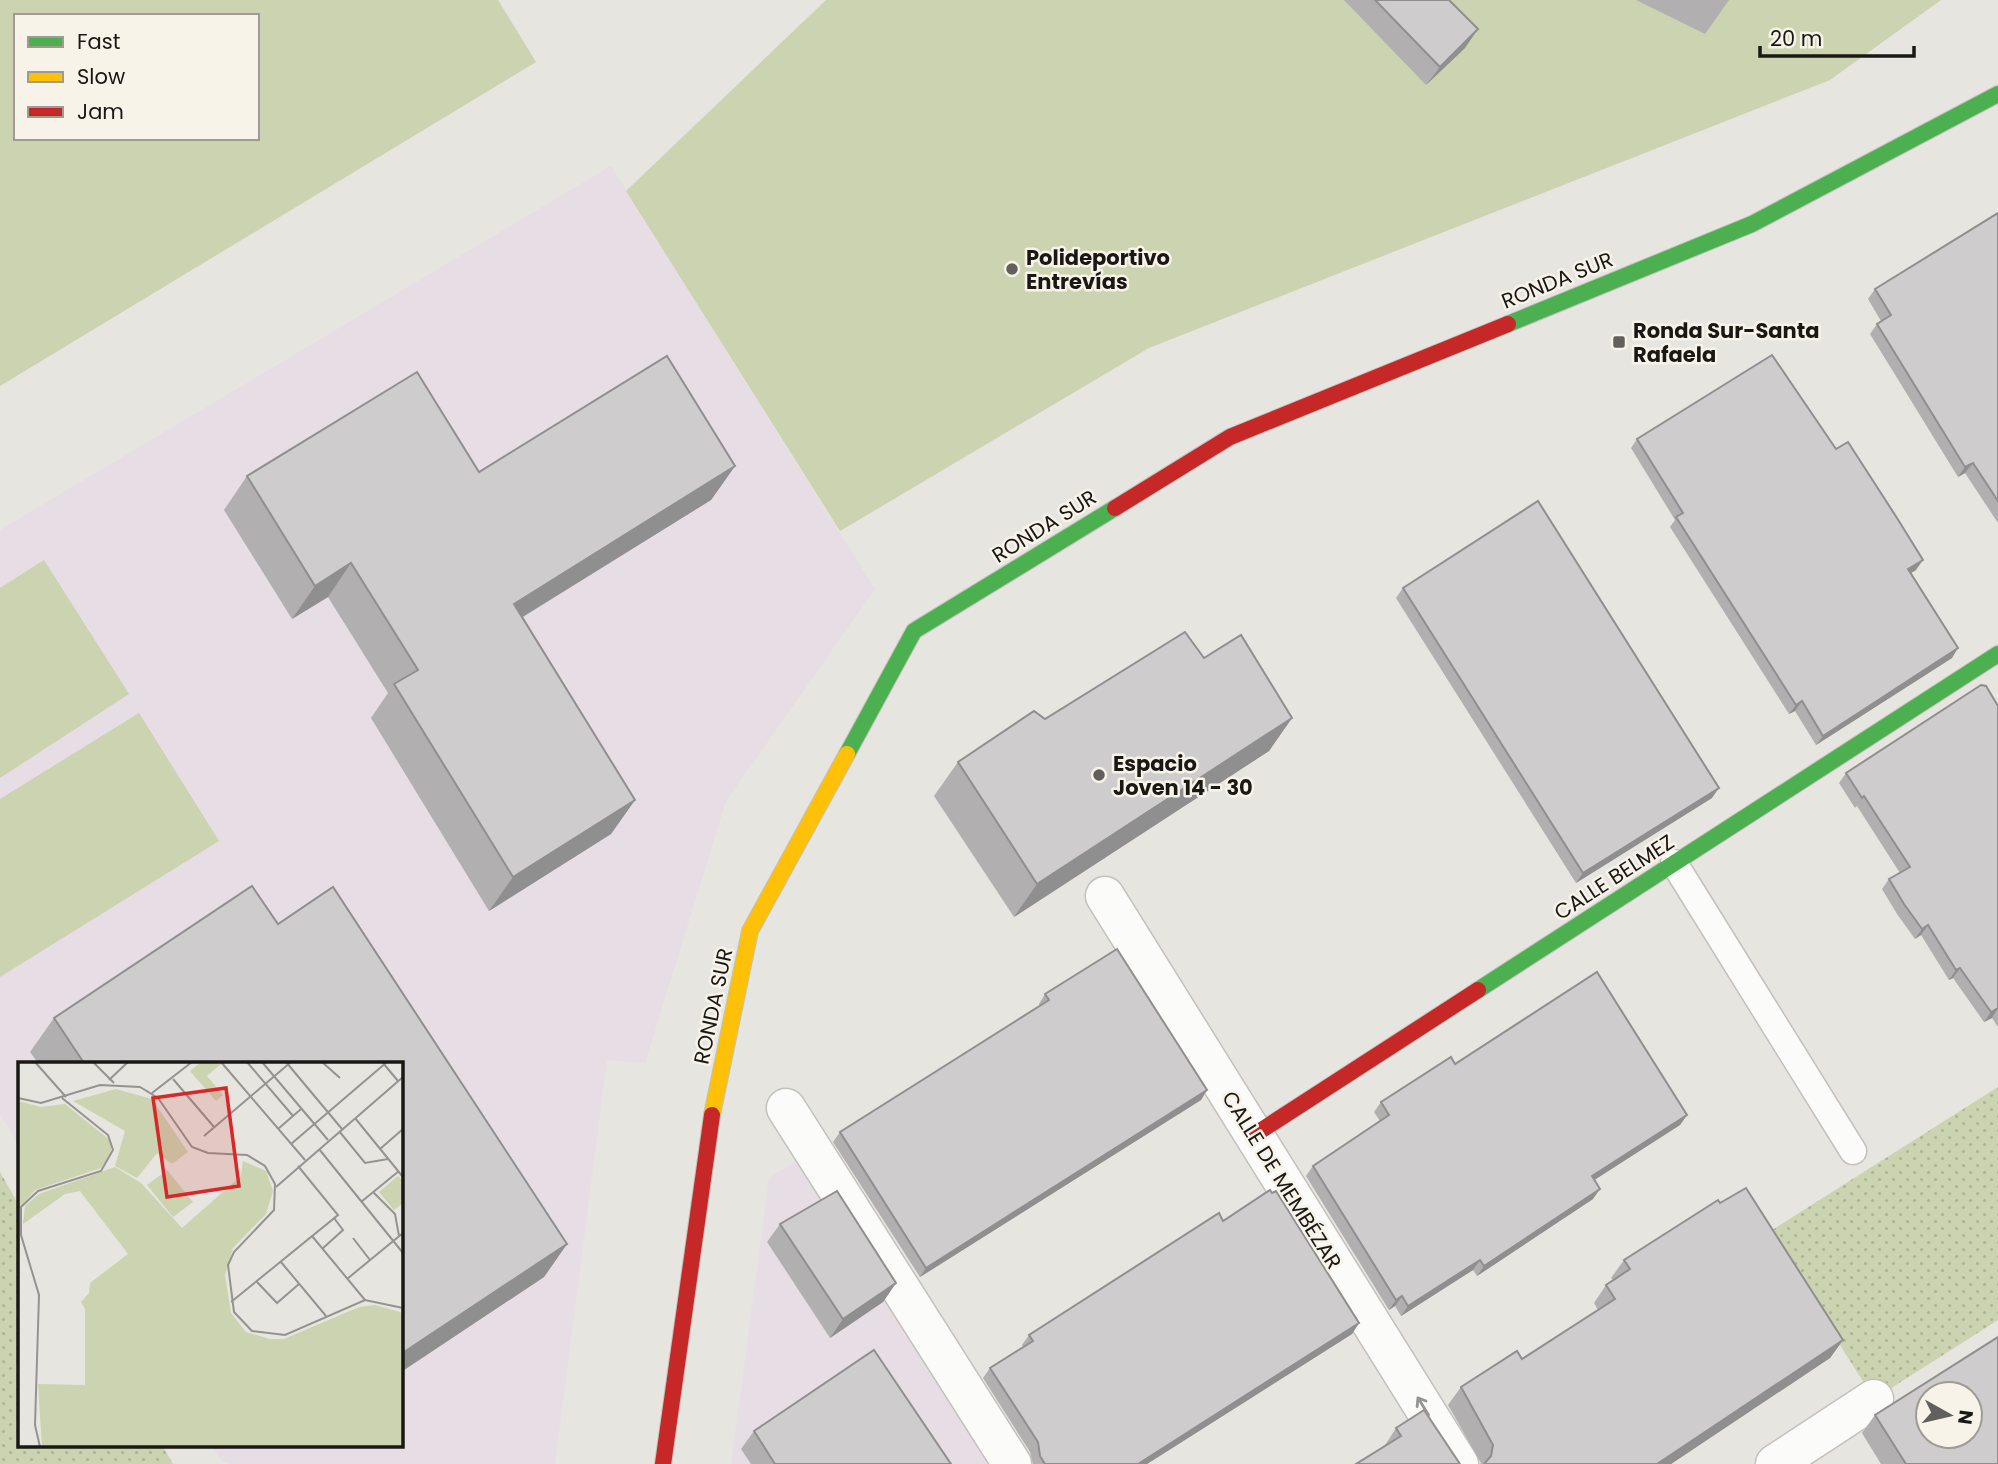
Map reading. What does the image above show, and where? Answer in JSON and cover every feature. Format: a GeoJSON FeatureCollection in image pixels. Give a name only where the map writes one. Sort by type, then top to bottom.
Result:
{"type":"FeatureCollection","features":[{"type":"Feature","properties":{"kind":"street","name":"RONDA SUR"},"geometry":{"type":"LineString","coordinates":[[663,1464],[715,1096],[750,931],[914,631],[1230,437],[1752,224],[1996,97]]}},
{"type":"Feature","properties":{"kind":"street","name":"CALLE BELMEZ"},"geometry":{"type":"LineString","coordinates":[[1254,1135],[1998,654]]}},
{"type":"Feature","properties":{"kind":"street","name":"CALLE DE MEMBÉZAR"},"geometry":{"type":"LineString","coordinates":[[1105,896],[1459,1464]]}},
{"type":"Feature","properties":{"kind":"street"},"geometry":{"type":"LineString","coordinates":[[786,1108],[1012,1464]]}},
{"type":"Feature","properties":{"kind":"street"},"geometry":{"type":"LineString","coordinates":[[1793,1459],[1874,1399]]}},
{"type":"Feature","properties":{"kind":"lane"},"geometry":{"type":"LineString","coordinates":[[1674,863],[1853,1151]]}},
{"type":"Feature","properties":{"kind":"shaded area"},"geometry":{"type":"Polygon","coordinates":[[[611,166],[875,589],[726,801],[645,1063],[607,1060],[555,1464],[230,1464],[221,1460],[212,1446],[402,1446],[402,1062],[18,1062],[18,1143],[0,1114],[0,530],[611,166]]]}},
{"type":"Feature","properties":{"kind":"shaded area"},"geometry":{"type":"Polygon","coordinates":[[[800,1159],[994,1464],[731,1464],[769,1178],[800,1159]]]}},
{"type":"Feature","properties":{"kind":"green space"},"geometry":{"type":"Polygon","coordinates":[[[0,0],[498,0],[536,62],[0,386],[0,0]]]}},
{"type":"Feature","properties":{"kind":"green space","name":"Polideportivo Entrevías"},"geometry":{"type":"Polygon","coordinates":[[[826,0],[1941,0],[1830,80],[1149,348],[840,531],[626,191],[826,0]]]}},
{"type":"Feature","properties":{"kind":"green space"},"geometry":{"type":"Polygon","coordinates":[[[44,560],[129,694],[0,778],[0,588],[44,560]]]}},
{"type":"Feature","properties":{"kind":"green space"},"geometry":{"type":"Polygon","coordinates":[[[139,713],[219,841],[0,977],[0,799],[139,713]]]}},
{"type":"Feature","properties":{"kind":"green space"},"geometry":{"type":"Polygon","coordinates":[[[1998,1087],[1998,1320],[1874,1399],[1769,1232],[1998,1087]]]}},
{"type":"Feature","properties":{"kind":"green space"},"geometry":{"type":"Polygon","coordinates":[[[0,1172],[18,1203],[18,1446],[163,1446],[173,1464],[0,1464],[0,1172]]]}},
{"type":"Feature","properties":{"kind":"building"},"geometry":{"type":"Polygon","coordinates":[[[1375,0],[1449,0],[1478,29],[1440,67],[1375,0]]]}},
{"type":"Feature","properties":{"kind":"building"},"geometry":{"type":"Polygon","coordinates":[[[1998,213],[1998,501],[1973,463],[1965,467],[1877,324],[1891,315],[1875,289],[1998,213]]]}},
{"type":"Feature","properties":{"kind":"building"},"geometry":{"type":"Polygon","coordinates":[[[1772,355],[1836,449],[1848,442],[1897,518],[1923,560],[1908,569],[1958,648],[1823,736],[1802,701],[1796,705],[1676,517],[1683,513],[1637,439],[1772,355]]]}},
{"type":"Feature","properties":{"kind":"building"},"geometry":{"type":"Polygon","coordinates":[[[667,356],[735,466],[514,604],[635,800],[513,877],[394,684],[418,670],[351,563],[315,586],[247,476],[417,372],[479,472],[667,356]]]}},
{"type":"Feature","properties":{"kind":"building"},"geometry":{"type":"Polygon","coordinates":[[[1538,501],[1719,788],[1583,873],[1403,588],[1538,501]]]}},
{"type":"Feature","properties":{"kind":"building","name":"Espacio Joven 14 - 30"},"geometry":{"type":"Polygon","coordinates":[[[1185,632],[1204,658],[1241,635],[1292,718],[1037,884],[958,762],[1034,711],[1045,719],[1185,632]]]}},
{"type":"Feature","properties":{"kind":"building"},"geometry":{"type":"Polygon","coordinates":[[[1981,685],[1986,686],[1998,706],[1998,1008],[1991,1012],[1960,968],[1956,970],[1928,925],[1922,929],[1904,904],[1889,879],[1910,867],[1846,773],[1981,685]]]}},
{"type":"Feature","properties":{"kind":"building"},"geometry":{"type":"Polygon","coordinates":[[[252,886],[278,924],[333,887],[567,1244],[402,1353],[402,1062],[83,1062],[54,1018],[252,886]]]}},
{"type":"Feature","properties":{"kind":"building"},"geometry":{"type":"Polygon","coordinates":[[[1117,949],[1207,1090],[926,1268],[840,1132],[1049,1000],[1045,994],[1117,949]]]}},
{"type":"Feature","properties":{"kind":"building"},"geometry":{"type":"Polygon","coordinates":[[[1597,972],[1687,1115],[1592,1176],[1600,1189],[1484,1266],[1480,1260],[1408,1306],[1402,1296],[1396,1300],[1313,1166],[1389,1115],[1381,1102],[1451,1057],[1455,1064],[1597,972]]]}},
{"type":"Feature","properties":{"kind":"building"},"geometry":{"type":"Polygon","coordinates":[[[1746,1188],[1843,1340],[1657,1464],[1484,1464],[1491,1456],[1493,1445],[1461,1387],[1517,1351],[1522,1359],[1615,1299],[1606,1285],[1630,1269],[1624,1260],[1718,1200],[1720,1203],[1746,1188]]]}},
{"type":"Feature","properties":{"kind":"building"},"geometry":{"type":"Polygon","coordinates":[[[1270,1190],[1272,1193],[1276,1191],[1359,1323],[1138,1464],[1045,1464],[1040,1456],[1038,1442],[990,1368],[1033,1341],[1029,1335],[1219,1213],[1223,1221],[1270,1190]]]}},
{"type":"Feature","properties":{"kind":"building"},"geometry":{"type":"Polygon","coordinates":[[[837,1191],[896,1283],[843,1319],[780,1224],[837,1191]]]}},
{"type":"Feature","properties":{"kind":"building"},"geometry":{"type":"Polygon","coordinates":[[[1998,1337],[1998,1464],[1906,1464],[1875,1415],[1914,1390],[1914,1450],[1984,1450],[1984,1380],[1930,1380],[1998,1337]]]}},
{"type":"Feature","properties":{"kind":"building"},"geometry":{"type":"Polygon","coordinates":[[[874,1350],[951,1464],[775,1464],[754,1431],[874,1350]]]}},
{"type":"Feature","properties":{"kind":"building"},"geometry":{"type":"Polygon","coordinates":[[[1424,1410],[1460,1464],[1356,1464],[1401,1436],[1396,1428],[1424,1410]]]}},
{"type":"Feature","properties":{"kind":"traffic: fast"},"geometry":{"type":"LineString","coordinates":[[1508,324],[1752,224],[1998,94]]}},
{"type":"Feature","properties":{"kind":"traffic: fast"},"geometry":{"type":"LineString","coordinates":[[847,754],[914,631],[1115,508]]}},
{"type":"Feature","properties":{"kind":"traffic: fast"},"geometry":{"type":"LineString","coordinates":[[1478,990],[1998,654]]}},
{"type":"Feature","properties":{"kind":"traffic: slow"},"geometry":{"type":"LineString","coordinates":[[712,1115],[750,931],[847,754]]}},
{"type":"Feature","properties":{"kind":"traffic: jam"},"geometry":{"type":"LineString","coordinates":[[1115,508],[1230,437],[1508,324]]}},
{"type":"Feature","properties":{"kind":"traffic: jam"},"geometry":{"type":"LineString","coordinates":[[1254,1135],[1478,990]]}},
{"type":"Feature","properties":{"kind":"traffic: jam"},"geometry":{"type":"LineString","coordinates":[[663,1464],[712,1115]]}},
{"type":"Feature","properties":{"kind":"place","name":"Polideportivo Entrevías"},"geometry":{"type":"Point","coordinates":[1012,269]}},
{"type":"Feature","properties":{"kind":"place","name":"Ronda Sur-Santa Rafaela"},"geometry":{"type":"Point","coordinates":[1619,342]}},
{"type":"Feature","properties":{"kind":"place","name":"Espacio Joven 14 - 30"},"geometry":{"type":"Point","coordinates":[1099,775]}}]}
